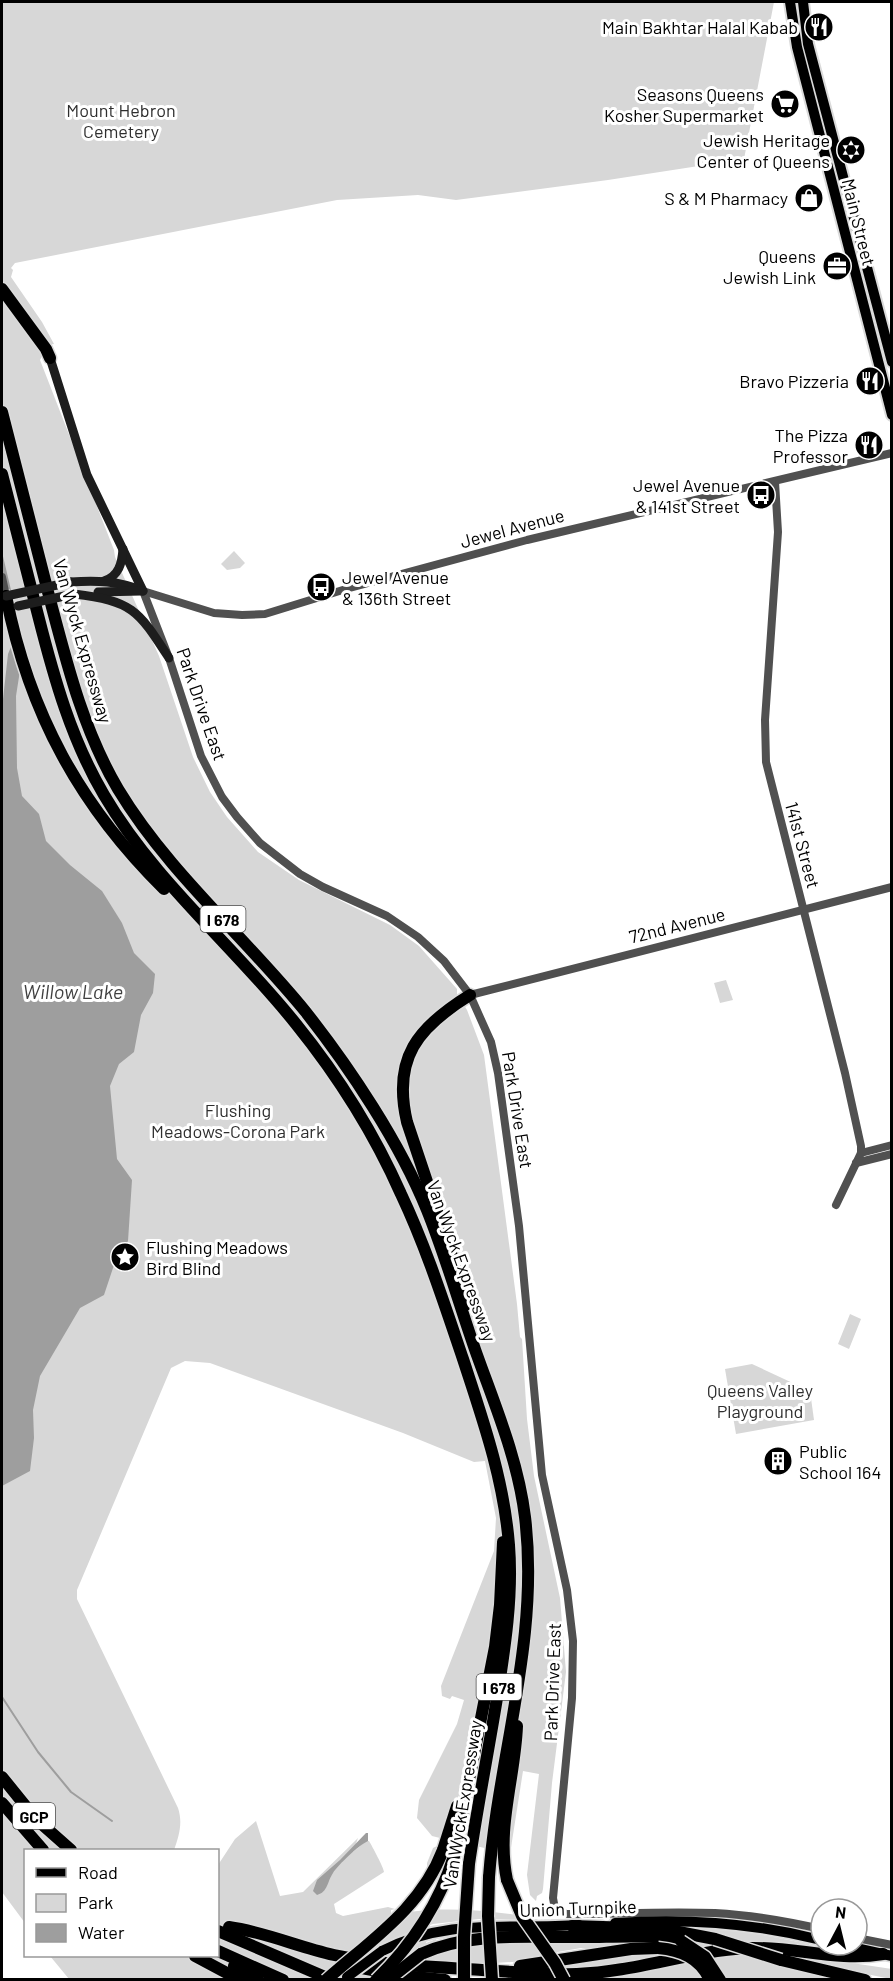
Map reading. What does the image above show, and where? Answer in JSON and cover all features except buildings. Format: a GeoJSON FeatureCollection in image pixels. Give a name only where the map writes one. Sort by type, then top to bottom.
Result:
{"type":"FeatureCollection","features":[{"type":"Feature","properties":{"kind":"highway"},"geometry":{"type":"LineString","coordinates":[[2,289],[46,349],[50,358]]}},
{"type":"Feature","properties":{"kind":"highway","name":"Van Wyck Expressway"},"geometry":{"type":"LineString","coordinates":[[2,412],[72,680],[91,734],[108,769],[132,810],[154,841],[302,1008],[332,1047],[402,1157],[426,1209],[495,1403],[516,1470],[527,1537],[528,1606],[519,1683],[495,1817],[489,1877],[488,1916],[492,1980]]}},
{"type":"Feature","properties":{"kind":"highway","name":"Van Wyck Expressway"},"geometry":{"type":"LineString","coordinates":[[2,475],[57,684],[69,722],[85,758],[104,794],[136,843],[303,1032],[342,1087],[381,1153],[406,1204],[437,1284],[489,1439],[505,1508],[511,1573],[507,1630],[469,1864],[464,1937],[464,1980]]}},
{"type":"Feature","properties":{"kind":"highway"},"geometry":{"type":"LineString","coordinates":[[4,603],[29,684],[53,741],[74,777],[105,823],[124,846],[167,891],[207,924]]}},
{"type":"Feature","properties":{"kind":"highway"},"geometry":{"type":"LineString","coordinates":[[470,995],[439,1015],[416,1041],[405,1069],[402,1087],[403,1104],[485,1356],[495,1403]]}},
{"type":"Feature","properties":{"kind":"highway"},"geometry":{"type":"LineString","coordinates":[[376,1980],[405,1949],[437,1899],[471,1765],[496,1639],[505,1508]]}},
{"type":"Feature","properties":{"kind":"highway"},"geometry":{"type":"LineString","coordinates":[[519,1683],[516,1748],[502,1837],[504,1863],[507,1880],[522,1916],[550,1955],[564,1980]]}},
{"type":"Feature","properties":{"kind":"highway","name":"GCP"},"geometry":{"type":"LineString","coordinates":[[2,1777],[36,1819],[69,1849]]}},
{"type":"Feature","properties":{"kind":"highway","name":"GCP"},"geometry":{"type":"LineString","coordinates":[[2,1803],[41,1849]]}},
{"type":"Feature","properties":{"kind":"highway"},"geometry":{"type":"LineString","coordinates":[[2,1815],[30,1849]]}},
{"type":"Feature","properties":{"kind":"highway"},"geometry":{"type":"LineString","coordinates":[[326,1980],[408,1908],[448,1853]]}},
{"type":"Feature","properties":{"kind":"highway"},"geometry":{"type":"LineString","coordinates":[[572,1926],[663,1929],[715,1939],[781,1960],[865,1980]]}},
{"type":"Feature","properties":{"kind":"highway"},"geometry":{"type":"LineString","coordinates":[[221,1927],[250,1930],[307,1948],[359,1960],[399,1965],[550,1974],[590,1973],[750,1948],[779,1948],[851,1957],[888,1950]]}},
{"type":"Feature","properties":{"kind":"highway"},"geometry":{"type":"LineString","coordinates":[[221,1927],[332,1980]]}},
{"type":"Feature","properties":{"kind":"highway"},"geometry":{"type":"LineString","coordinates":[[221,1927],[333,1962],[404,1976],[445,1980]]}},
{"type":"Feature","properties":{"kind":"highway"},"geometry":{"type":"LineString","coordinates":[[388,1980],[421,1954],[449,1943],[477,1939],[643,1937],[681,1941],[696,1948],[720,1980]]}},
{"type":"Feature","properties":{"kind":"highway"},"geometry":{"type":"LineString","coordinates":[[477,1970],[530,1965],[631,1949],[658,1948],[680,1952],[692,1958],[702,1966],[710,1980]]}},
{"type":"Feature","properties":{"kind":"highway"},"geometry":{"type":"LineString","coordinates":[[368,1980],[405,1949]]}},
{"type":"Feature","properties":{"kind":"highway"},"geometry":{"type":"LineString","coordinates":[[219,1951],[283,1980]]}},
{"type":"Feature","properties":{"kind":"highway"},"geometry":{"type":"LineString","coordinates":[[197,1957],[240,1980]]}},
{"type":"Feature","properties":{"kind":"highway"},"geometry":{"type":"LineString","coordinates":[[217,1957],[258,1980]]}},
{"type":"Feature","properties":{"kind":"main road","name":"Main Street"},"geometry":{"type":"LineString","coordinates":[[790,2],[797,47],[891,415]]}},
{"type":"Feature","properties":{"kind":"main road","name":"Main Street"},"geometry":{"type":"LineString","coordinates":[[803,2],[808,44],[891,362]]}},
{"type":"Feature","properties":{"kind":"main road","name":"Park Drive East"},"geometry":{"type":"LineString","coordinates":[[50,358],[87,475],[143,591]]}},
{"type":"Feature","properties":{"kind":"main road"},"geometry":{"type":"LineString","coordinates":[[102,581],[111,579],[118,571],[123,549]]}},
{"type":"Feature","properties":{"kind":"main road","name":"Jewel Avenue"},"geometry":{"type":"LineString","coordinates":[[4,603],[71,582],[102,581],[128,585],[143,591]]}},
{"type":"Feature","properties":{"kind":"main road","name":"Jewel Avenue"},"geometry":{"type":"LineString","coordinates":[[4,603],[74,594],[143,591]]}},
{"type":"Feature","properties":{"kind":"main road"},"geometry":{"type":"LineString","coordinates":[[74,594],[108,598],[129,608],[146,624],[169,658]]}},
{"type":"Feature","properties":{"kind":"main road","name":"Union Turnpike"},"geometry":{"type":"LineString","coordinates":[[345,1979],[382,1951],[420,1936],[453,1928],[572,1926],[641,1921],[708,1922],[767,1929],[809,1938]]}},
{"type":"Feature","properties":{"kind":"main road"},"geometry":{"type":"LineString","coordinates":[[869,1948],[888,1950]]}},
{"type":"Feature","properties":{"kind":"street","name":"Jewel Avenue"},"geometry":{"type":"LineString","coordinates":[[143,591],[214,613],[265,614],[346,589],[527,540],[891,453]]}},
{"type":"Feature","properties":{"kind":"street","name":"141st Street"},"geometry":{"type":"LineString","coordinates":[[775,482],[778,532],[765,720],[766,762],[845,1073],[861,1153]]}},
{"type":"Feature","properties":{"kind":"street"},"geometry":{"type":"LineString","coordinates":[[2,577],[4,603]]}},
{"type":"Feature","properties":{"kind":"street","name":"Park Drive East"},"geometry":{"type":"LineString","coordinates":[[143,591],[169,658],[201,756],[222,797],[247,829],[271,853],[323,887],[387,916],[405,927],[444,961],[470,995],[491,1042],[498,1073],[526,1291],[542,1475],[557,1536],[573,1641],[572,1698],[553,1898],[555,1909],[561,1913]]}},
{"type":"Feature","properties":{"kind":"street","name":"72nd Avenue"},"geometry":{"type":"LineString","coordinates":[[470,995],[891,886]]}},
{"type":"Feature","properties":{"kind":"street"},"geometry":{"type":"LineString","coordinates":[[836,1205],[861,1153],[891,1145]]}},
{"type":"Feature","properties":{"kind":"street"},"geometry":{"type":"LineString","coordinates":[[856,1163],[891,1154]]}},
{"type":"Feature","properties":{"kind":"street","name":"Union Turnpike"},"geometry":{"type":"LineString","coordinates":[[561,1913],[729,1914],[809,1927]]}},
{"type":"Feature","properties":{"kind":"street"},"geometry":{"type":"LineString","coordinates":[[869,1943],[888,1950]]}},
{"type":"Feature","properties":{"kind":"green space","name":"Flushing Meadows-Corona Park"},"geometry":{"type":"Polygon","coordinates":[[[2,2],[774,2],[744,159],[456,200],[418,195],[337,200],[15,263],[11,268],[13,270],[11,277],[54,344],[48,345],[40,360],[115,557],[159,656],[193,757],[210,792],[227,817],[258,852],[299,880],[390,925],[419,946],[457,989],[457,994],[467,1010],[484,1055],[522,1339],[527,1419],[534,1476],[560,1598],[566,1672],[552,1783],[542,1893],[537,1896],[536,1901],[530,1895],[527,1875],[539,1774],[523,1771],[510,1854],[442,1838],[430,1870],[427,1869],[433,1848],[437,1846],[440,1838],[432,1836],[417,1818],[419,1800],[457,1724],[464,1700],[442,1696],[441,1686],[494,1551],[496,1518],[485,1461],[474,1462],[403,1433],[210,1363],[185,1361],[171,1368],[77,1590],[77,1599],[178,1808],[180,1824],[176,1845],[174,1849],[24,1849],[24,1922],[2,1892],[2,2]]]}},
{"type":"Feature","properties":{"kind":"green space"},"geometry":{"type":"Polygon","coordinates":[[[234,551],[245,563],[240,568],[227,570],[221,564],[234,551]]]}},
{"type":"Feature","properties":{"kind":"green space"},"geometry":{"type":"Polygon","coordinates":[[[726,980],[733,1000],[720,1003],[714,983],[726,980]]]}},
{"type":"Feature","properties":{"kind":"green space"},"geometry":{"type":"Polygon","coordinates":[[[850,1314],[861,1319],[849,1349],[838,1344],[850,1314]]]}},
{"type":"Feature","properties":{"kind":"green space","name":"Queens Valley Playground"},"geometry":{"type":"Polygon","coordinates":[[[752,1364],[810,1391],[814,1420],[736,1434],[725,1369],[752,1364]]]}},
{"type":"Feature","properties":{"kind":"green space"},"geometry":{"type":"Polygon","coordinates":[[[256,1821],[280,1896],[303,1892],[358,1838],[353,1852],[369,1841],[384,1872],[334,1904],[336,1913],[343,1916],[388,1907],[395,1909],[391,1910],[391,1916],[426,1910],[445,1910],[483,1911],[538,1918],[538,1920],[479,1919],[433,1924],[430,1925],[426,1943],[436,1939],[436,1943],[653,1943],[593,1950],[581,1948],[552,1953],[527,1961],[480,1964],[434,1963],[419,1980],[69,1979],[51,1957],[219,1957],[219,1863],[235,1839],[256,1821]]]}},
{"type":"Feature","properties":{"kind":"green space"},"geometry":{"type":"Polygon","coordinates":[[[698,1926],[738,1930],[809,1944],[809,1949],[784,1945],[604,1968],[550,1970],[549,1967],[697,1930],[698,1926]]]}},
{"type":"Feature","properties":{"kind":"green space"},"geometry":{"type":"Polygon","coordinates":[[[778,1952],[892,1969],[891,1979],[811,1963],[850,1979],[568,1979],[729,1953],[778,1952]]]}},
{"type":"Feature","properties":{"kind":"water","name":"Willow Lake"},"geometry":{"type":"Polygon","coordinates":[[[2,552],[24,645],[16,696],[17,768],[22,796],[39,814],[46,841],[70,865],[102,891],[122,923],[134,953],[155,974],[153,993],[141,1015],[134,1052],[119,1064],[110,1086],[117,1159],[132,1180],[128,1241],[115,1262],[104,1295],[80,1308],[40,1376],[33,1410],[34,1438],[30,1471],[2,1486],[2,708],[8,654],[13,642],[2,589],[2,552]]]}},
{"type":"Feature","properties":{"kind":"water"},"geometry":{"type":"Polygon","coordinates":[[[368,1833],[368,1841],[339,1865],[325,1889],[317,1895],[313,1891],[317,1880],[368,1833]]]}},
{"type":"Feature","properties":{"kind":"waterway"},"geometry":{"type":"LineString","coordinates":[[2,1697],[38,1752],[71,1792],[112,1821]]}},
{"type":"Feature","properties":{"kind":"place","name":"Main Bakhtar Halal Kabab"},"geometry":{"type":"Point","coordinates":[819,27]}},
{"type":"Feature","properties":{"kind":"place","name":"Seasons Queens Kosher Supermarket"},"geometry":{"type":"Point","coordinates":[785,104]}},
{"type":"Feature","properties":{"kind":"place","name":"Jewish Heritage Center of Queens"},"geometry":{"type":"Point","coordinates":[851,150]}},
{"type":"Feature","properties":{"kind":"place","name":"S & M Pharmacy"},"geometry":{"type":"Point","coordinates":[809,198]}},
{"type":"Feature","properties":{"kind":"place","name":"Queens Jewish Link"},"geometry":{"type":"Point","coordinates":[837,266]}},
{"type":"Feature","properties":{"kind":"place","name":"Bravo Pizzeria"},"geometry":{"type":"Point","coordinates":[870,381]}},
{"type":"Feature","properties":{"kind":"place","name":"The Pizza Professor"},"geometry":{"type":"Point","coordinates":[869,445]}},
{"type":"Feature","properties":{"kind":"place","name":"Jewel Avenue & 141st Street"},"geometry":{"type":"Point","coordinates":[761,495]}},
{"type":"Feature","properties":{"kind":"place","name":"Jewel Avenue & 136th Street"},"geometry":{"type":"Point","coordinates":[321,587]}},
{"type":"Feature","properties":{"kind":"place","name":"Flushing Meadows Bird Blind"},"geometry":{"type":"Point","coordinates":[125,1257]}},
{"type":"Feature","properties":{"kind":"place","name":"Public School 164"},"geometry":{"type":"Point","coordinates":[778,1461]}},
{"type":"Feature","properties":{"kind":"park label","name":"Mount Hebron Cemetery"},"geometry":{"type":"Point","coordinates":[121,120]}}]}
